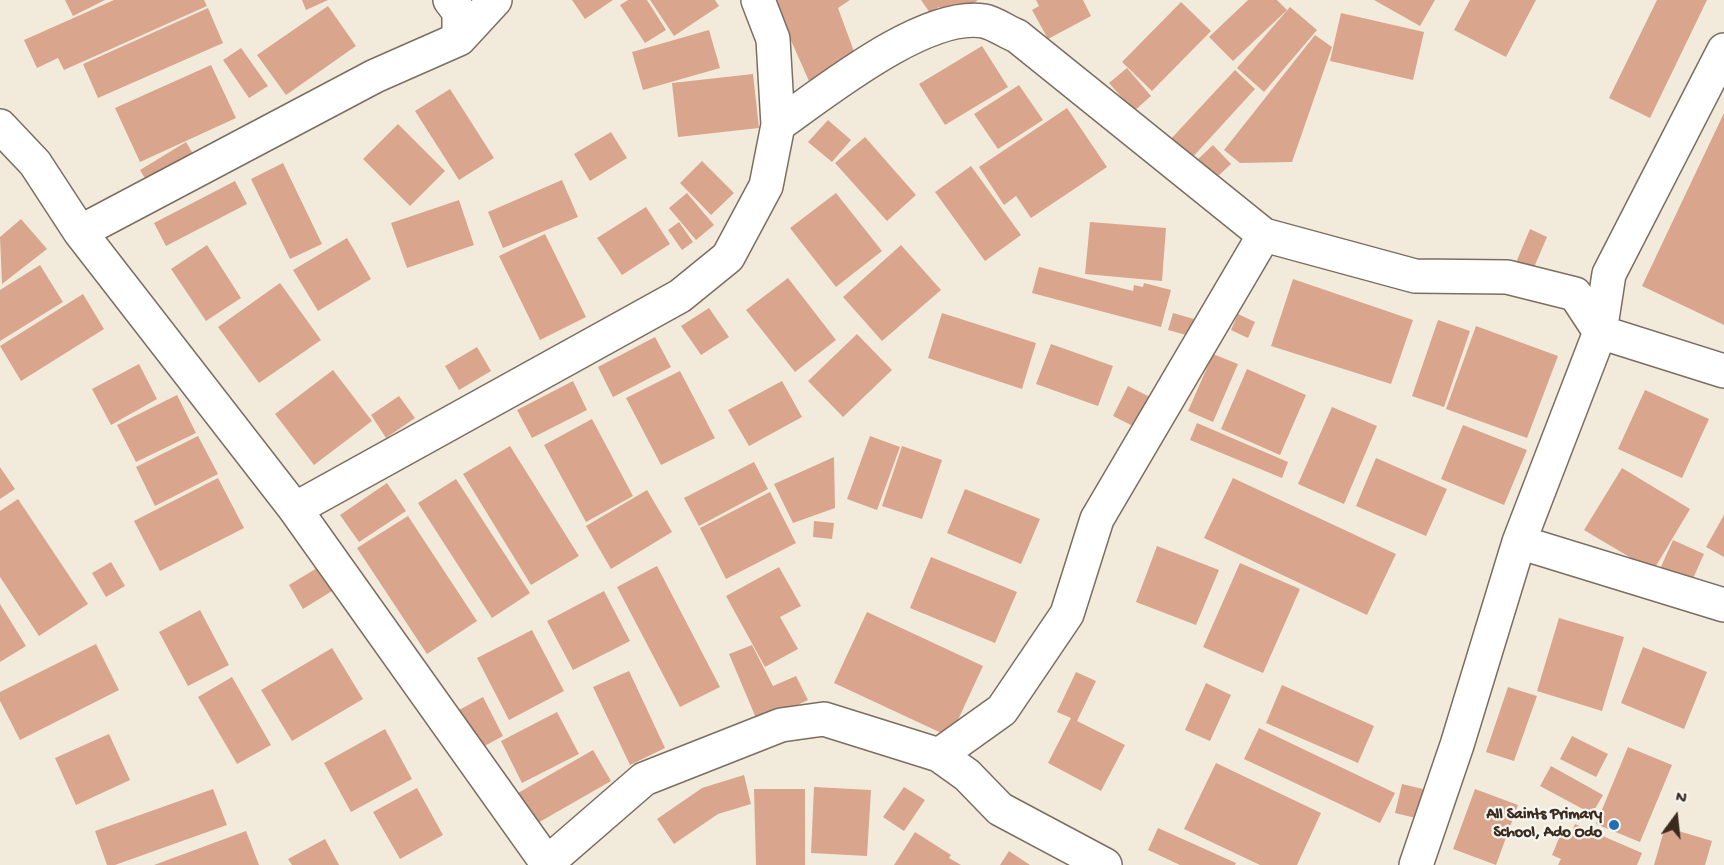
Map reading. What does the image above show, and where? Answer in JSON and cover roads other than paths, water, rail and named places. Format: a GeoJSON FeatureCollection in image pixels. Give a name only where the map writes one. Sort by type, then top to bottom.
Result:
{"type":"FeatureCollection","features":[{"type":"Feature","properties":{"kind":"street"},"geometry":{"type":"LineString","coordinates":[[450,0],[459,12],[459,39]]}},
{"type":"Feature","properties":{"kind":"street"},"geometry":{"type":"LineString","coordinates":[[80,232],[375,76],[459,39],[495,0]]}},
{"type":"Feature","properties":{"kind":"street"},"geometry":{"type":"LineString","coordinates":[[295,509],[680,296],[728,257],[766,186],[778,124],[773,39],[758,0]]}},
{"type":"Feature","properties":{"kind":"street"},"geometry":{"type":"LineString","coordinates":[[778,124],[898,43],[943,24],[984,21],[1017,36],[1264,235],[1415,276],[1507,277],[1575,294],[1600,332],[1724,371]]}},
{"type":"Feature","properties":{"kind":"street"},"geometry":{"type":"LineString","coordinates":[[1416,865],[1519,542],[1600,332],[1609,274],[1724,50]]}},
{"type":"Feature","properties":{"kind":"street"},"geometry":{"type":"LineString","coordinates":[[0,126],[35,163],[80,232],[295,509],[546,864],[644,779],[781,725],[824,719],[939,756],[967,775],[1000,809],[1105,865]]}},
{"type":"Feature","properties":{"kind":"street"},"geometry":{"type":"LineString","coordinates":[[939,756],[1002,710],[1067,614],[1097,519],[1264,235]]}},
{"type":"Feature","properties":{"kind":"street"},"geometry":{"type":"LineString","coordinates":[[1519,542],[1724,605]]}},
{"type":"Feature","properties":{"kind":"place","name":"All Saints Primary School, Ado Odo"},"geometry":{"type":"Point","coordinates":[1614,825]}}]}
